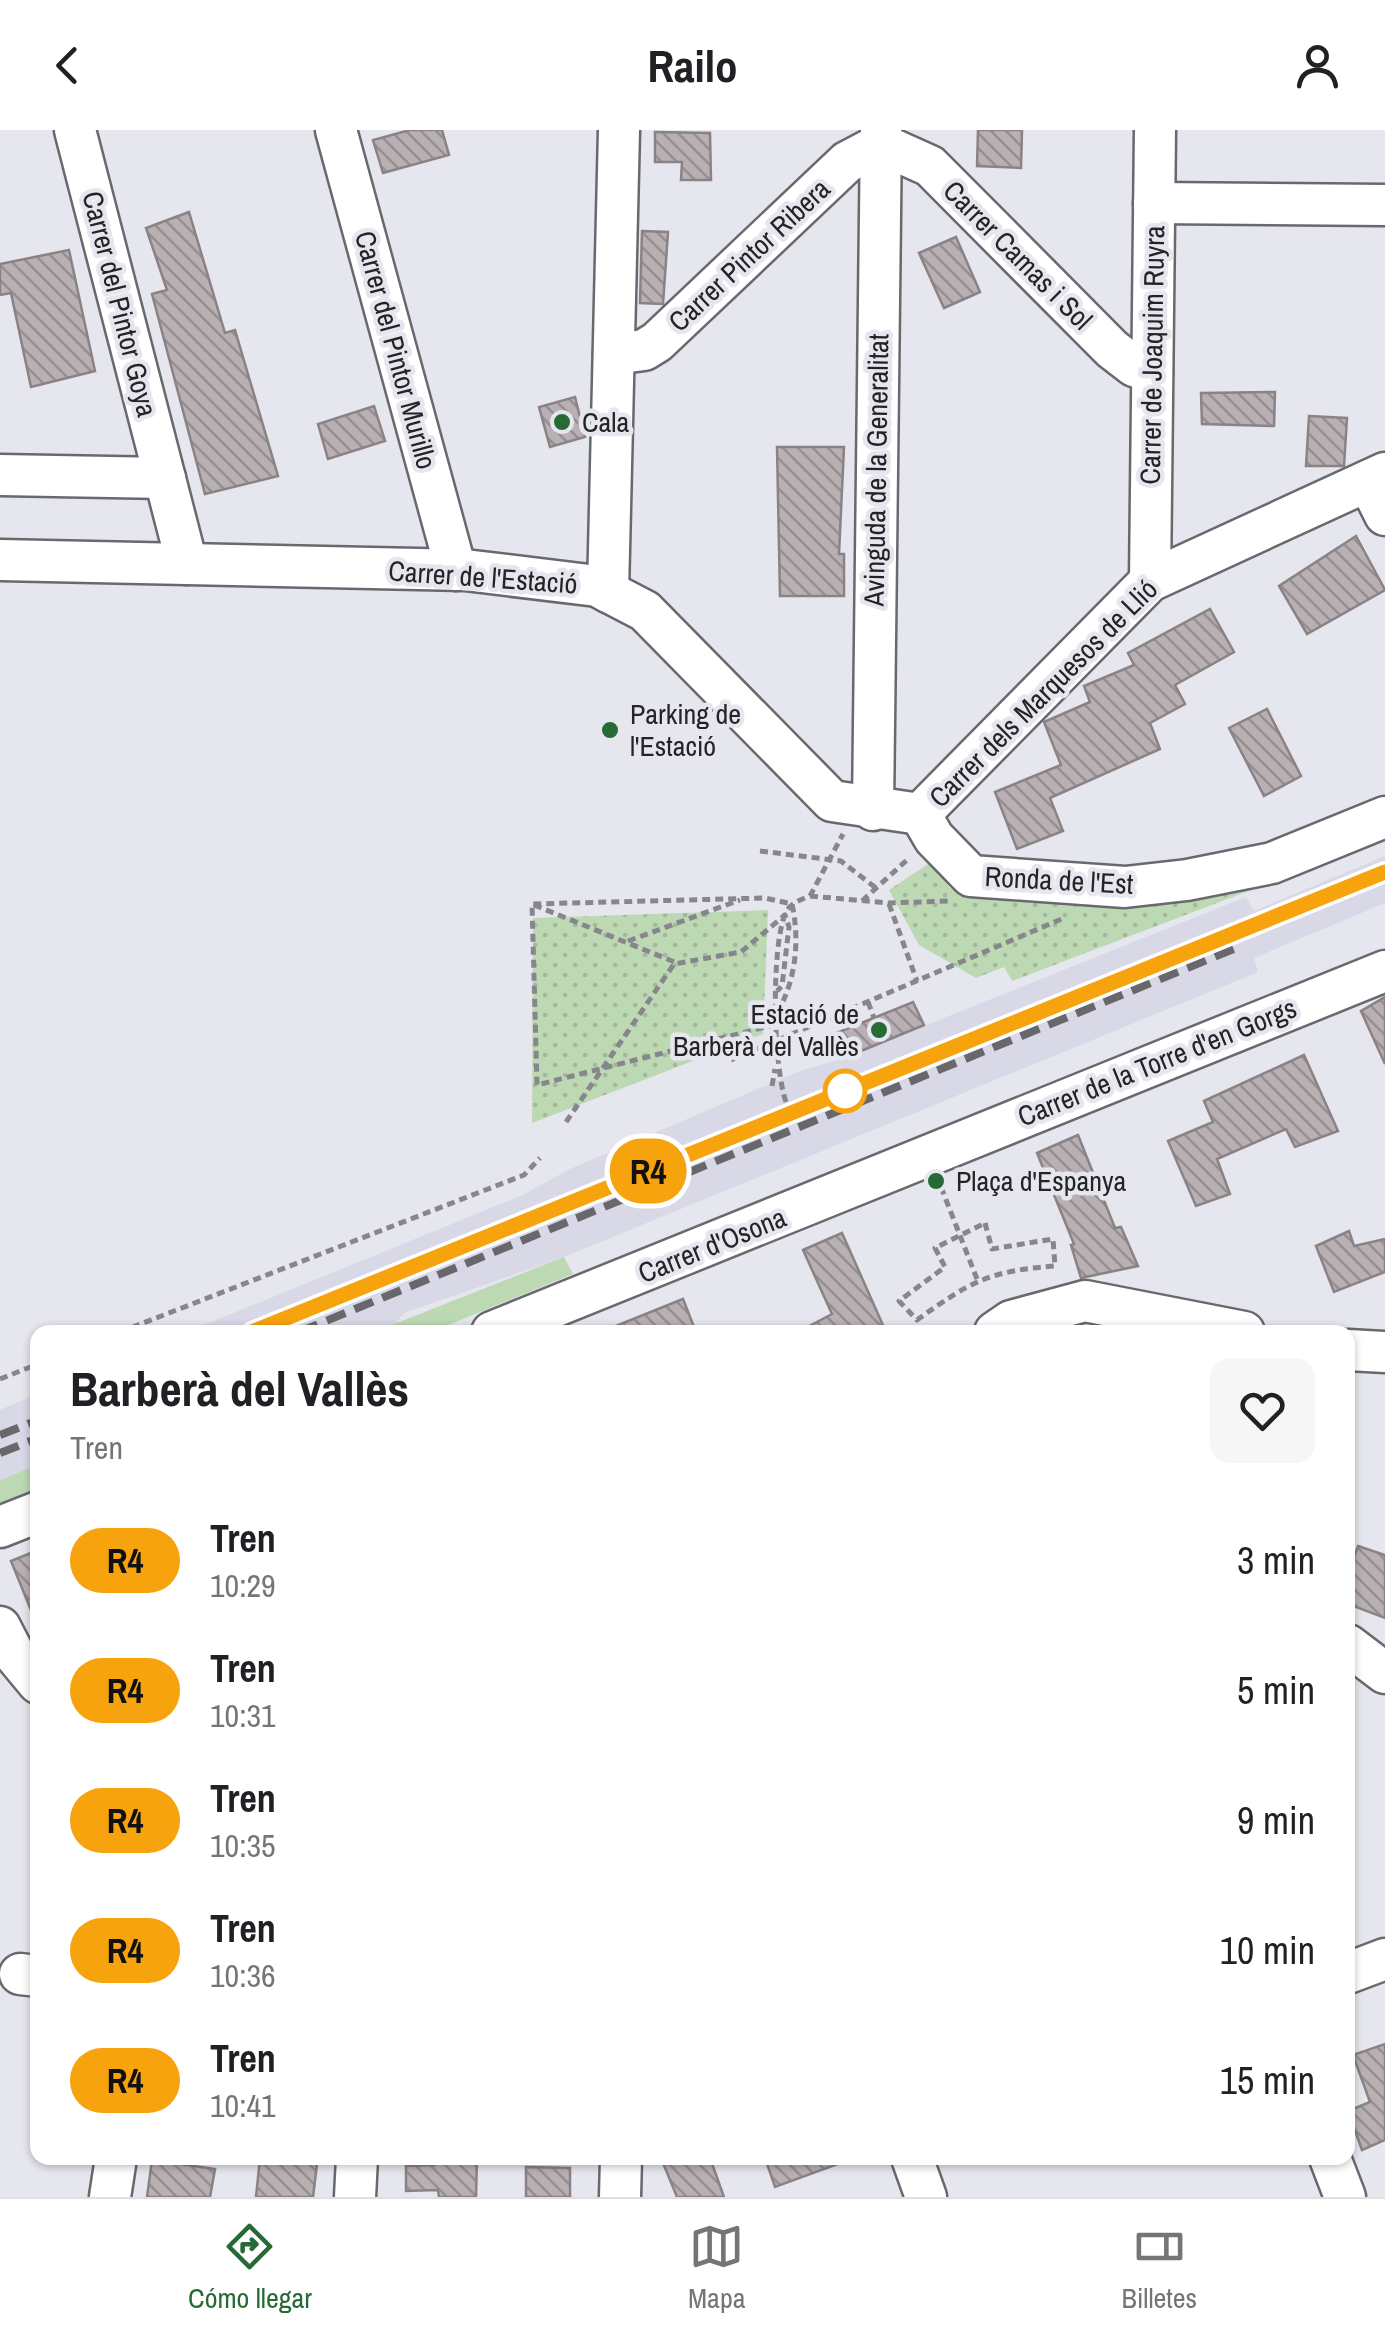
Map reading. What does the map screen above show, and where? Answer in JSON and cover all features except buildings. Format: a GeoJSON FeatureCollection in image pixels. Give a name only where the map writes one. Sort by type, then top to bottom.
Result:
{"type":"FeatureCollection","features":[{"type":"Feature","properties":{"kind":"street","name":"Carrer del Pintor Goya"},"geometry":{"type":"LineString","coordinates":[[78,130],[187,564]]}},
{"type":"Feature","properties":{"kind":"street","name":"Carrer del Pintor Murillo"},"geometry":{"type":"LineString","coordinates":[[336,130],[456,570]]}},
{"type":"Feature","properties":{"kind":"street"},"geometry":{"type":"LineString","coordinates":[[608,592],[619,130]]}},
{"type":"Feature","properties":{"kind":"street","name":"Carrer de Joaquim Ruyra"},"geometry":{"type":"LineString","coordinates":[[1150,580],[1155,130]]}},
{"type":"Feature","properties":{"kind":"street","name":"Carrer Pintor Ribera"},"geometry":{"type":"LineString","coordinates":[[614,354],[644,350],[657,342],[847,162],[881,137]]}},
{"type":"Feature","properties":{"kind":"street","name":"Carrer Camas i Sol"},"geometry":{"type":"LineString","coordinates":[[881,137],[930,166],[1112,349],[1134,366],[1152,372]]}},
{"type":"Feature","properties":{"kind":"street","name":"Avinguda de la Generalitat"},"geometry":{"type":"LineString","coordinates":[[859,820],[881,137]]}},
{"type":"Feature","properties":{"kind":"street"},"geometry":{"type":"LineString","coordinates":[[1154,203],[1385,205]]}},
{"type":"Feature","properties":{"kind":"street"},"geometry":{"type":"LineString","coordinates":[[0,475],[164,478]]}},
{"type":"Feature","properties":{"kind":"street","name":"Carrer dels Marquesos de Llió"},"geometry":{"type":"LineString","coordinates":[[920,814],[1150,580],[1379,490]]}},
{"type":"Feature","properties":{"kind":"street","name":"Carrer de l'Estació"},"geometry":{"type":"LineString","coordinates":[[0,560],[456,570],[597,586],[644,610],[832,800],[859,820]]}},
{"type":"Feature","properties":{"kind":"street"},"geometry":{"type":"LineString","coordinates":[[859,820],[920,814]]}},
{"type":"Feature","properties":{"kind":"street","name":"Ronda de l'Est"},"geometry":{"type":"LineString","coordinates":[[920,814],[934,838],[972,876],[1126,887],[1272,864],[1385,817]]}},
{"type":"Feature","properties":{"kind":"street","name":"Carrer de la Torre d'en Gorgs"},"geometry":{"type":"LineString","coordinates":[[934,1168],[1385,971]]}},
{"type":"Feature","properties":{"kind":"street","name":"Carrer d'Osona"},"geometry":{"type":"LineString","coordinates":[[511,1325],[934,1168]]}},
{"type":"Feature","properties":{"kind":"street"},"geometry":{"type":"LineString","coordinates":[[1006,1325],[1086,1301],[1208,1325]]}},
{"type":"Feature","properties":{"kind":"street"},"geometry":{"type":"LineString","coordinates":[[1355,1350],[1385,1352]]}},
{"type":"Feature","properties":{"kind":"street"},"geometry":{"type":"LineString","coordinates":[[0,1527],[30,1515]]}},
{"type":"Feature","properties":{"kind":"street"},"geometry":{"type":"LineString","coordinates":[[0,1627],[30,1673]]}},
{"type":"Feature","properties":{"kind":"street"},"geometry":{"type":"LineString","coordinates":[[1355,1970],[1385,1959]]}},
{"type":"Feature","properties":{"kind":"street"},"geometry":{"type":"LineString","coordinates":[[110,2197],[115,2165]]}},
{"type":"Feature","properties":{"kind":"street"},"geometry":{"type":"LineString","coordinates":[[355,2197],[357,2165]]}},
{"type":"Feature","properties":{"kind":"street"},"geometry":{"type":"LineString","coordinates":[[620,2197],[621,2165]]}},
{"type":"Feature","properties":{"kind":"street"},"geometry":{"type":"LineString","coordinates":[[915,2165],[926,2197]]}},
{"type":"Feature","properties":{"kind":"street"},"geometry":{"type":"LineString","coordinates":[[1333,2165],[1345,2197]]}},
{"type":"Feature","properties":{"kind":"path"},"geometry":{"type":"LineString","coordinates":[[532,904],[744,898],[792,904],[810,896],[829,860],[859,820]]}},
{"type":"Feature","properties":{"kind":"path"},"geometry":{"type":"LineString","coordinates":[[760,850],[841,862],[876,888]]}},
{"type":"Feature","properties":{"kind":"path"},"geometry":{"type":"LineString","coordinates":[[862,901],[911,857]]}},
{"type":"Feature","properties":{"kind":"path"},"geometry":{"type":"LineString","coordinates":[[625,942],[744,898]]}},
{"type":"Feature","properties":{"kind":"path"},"geometry":{"type":"LineString","coordinates":[[889,903],[917,981]]}},
{"type":"Feature","properties":{"kind":"path"},"geometry":{"type":"LineString","coordinates":[[532,904],[677,963],[741,952],[785,915],[792,904]]}},
{"type":"Feature","properties":{"kind":"path"},"geometry":{"type":"LineString","coordinates":[[532,904],[537,1084],[777,1024]]}},
{"type":"Feature","properties":{"kind":"path"},"geometry":{"type":"LineString","coordinates":[[777,1013],[791,988],[797,927],[792,904]]}},
{"type":"Feature","properties":{"kind":"path"},"geometry":{"type":"LineString","coordinates":[[732,1060],[1082,910]]}},
{"type":"Feature","properties":{"kind":"path"},"geometry":{"type":"LineString","coordinates":[[785,915],[776,991],[778,1079],[786,1102]]}},
{"type":"Feature","properties":{"kind":"path"},"geometry":{"type":"LineString","coordinates":[[566,1122],[677,963]]}},
{"type":"Feature","properties":{"kind":"path"},"geometry":{"type":"LineString","coordinates":[[868,1002],[874,1018]]}},
{"type":"Feature","properties":{"kind":"path"},"geometry":{"type":"LineString","coordinates":[[772,1086],[778,1056]]}},
{"type":"Feature","properties":{"kind":"path"},"geometry":{"type":"LineString","coordinates":[[138,1325],[524,1175],[540,1158]]}},
{"type":"Feature","properties":{"kind":"path"},"geometry":{"type":"LineString","coordinates":[[934,1168],[978,1280]]}},
{"type":"Feature","properties":{"kind":"path"},"geometry":{"type":"LineString","coordinates":[[985,1222],[992,1248],[1053,1239],[1055,1266],[1006,1270],[978,1280],[916,1320],[899,1301],[945,1267],[935,1248],[958,1233],[985,1222]]}},
{"type":"Feature","properties":{"kind":"path"},"geometry":{"type":"LineString","coordinates":[[0,1379],[30,1367]]}},
{"type":"Feature","properties":{"kind":"shaded area"},"geometry":{"type":"Polygon","coordinates":[[[1385,856],[1385,903],[1254,958],[1258,972],[564,1257],[404,1313],[392,1325],[204,1325],[523,1195],[570,1169],[800,1071],[844,1058],[1246,897],[1254,911],[1385,856]]]}},
{"type":"Feature","properties":{"kind":"shaded area"},"geometry":{"type":"Polygon","coordinates":[[[30,1397],[30,1468],[0,1480],[0,1410],[30,1397]]]}},
{"type":"Feature","properties":{"kind":"green space"},"geometry":{"type":"Polygon","coordinates":[[[931,862],[950,888],[1066,906],[1298,872],[1012,981],[1004,967],[976,978],[919,945],[889,890],[931,862]]]}},
{"type":"Feature","properties":{"kind":"green space"},"geometry":{"type":"Polygon","coordinates":[[[768,910],[763,1034],[532,1123],[533,918],[768,910]]]}},
{"type":"Feature","properties":{"kind":"green space"},"geometry":{"type":"Polygon","coordinates":[[[564,1257],[573,1274],[448,1325],[392,1325],[564,1257]]]}},
{"type":"Feature","properties":{"kind":"green space"},"geometry":{"type":"Polygon","coordinates":[[[30,1468],[30,1497],[0,1509],[0,1480],[30,1468]]]}},
{"type":"Feature","properties":{"kind":"railway"},"geometry":{"type":"LineString","coordinates":[[269,1325],[1385,872]]}},
{"type":"Feature","properties":{"kind":"railway"},"geometry":{"type":"LineString","coordinates":[[316,1325],[1241,946]]}},
{"type":"Feature","properties":{"kind":"railway"},"geometry":{"type":"LineString","coordinates":[[0,1435],[30,1423]]}},
{"type":"Feature","properties":{"kind":"railway"},"geometry":{"type":"LineString","coordinates":[[0,1453],[30,1441]]}},
{"type":"Feature","properties":{"kind":"train","name":"R4"},"geometry":{"type":"LineString","coordinates":[[269,1325],[1385,872]]}},
{"type":"Feature","properties":{"kind":"place","name":"Cala"},"geometry":{"type":"Point","coordinates":[562,422]}},
{"type":"Feature","properties":{"kind":"place","name":"Parking de l'Estació"},"geometry":{"type":"Point","coordinates":[610,730]}},
{"type":"Feature","properties":{"kind":"place","name":"Estació de Barberà del Vallès"},"geometry":{"type":"Point","coordinates":[879,1030]}},
{"type":"Feature","properties":{"kind":"place","name":"Plaça d'Espanya"},"geometry":{"type":"Point","coordinates":[936,1181]}}]}
